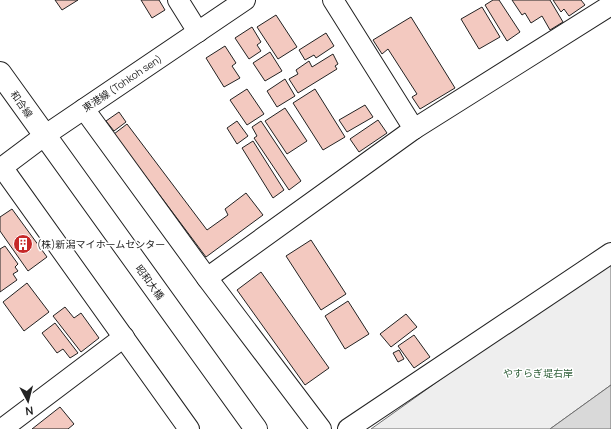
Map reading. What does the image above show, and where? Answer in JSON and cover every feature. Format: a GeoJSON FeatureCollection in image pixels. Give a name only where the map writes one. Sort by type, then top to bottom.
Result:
{"type":"FeatureCollection","features":[{"type":"Feature","properties":{"kind":"main road","name":"和合線"},"geometry":{"type":"LineString","coordinates":[[0,73],[44,136]]}},
{"type":"Feature","properties":{"kind":"main road","name":"昭和大橋"},"geometry":{"type":"LineString","coordinates":[[44,136],[256,429]]}},
{"type":"Feature","properties":{"kind":"street"},"geometry":{"type":"LineString","coordinates":[[178,0],[198,32]]}},
{"type":"Feature","properties":{"kind":"street","name":"東港線 (Tohkoh sen)"},"geometry":{"type":"LineString","coordinates":[[1,168],[44,136],[245,0]]}},
{"type":"Feature","properties":{"kind":"street"},"geometry":{"type":"LineString","coordinates":[[333,0],[414,129]]}},
{"type":"Feature","properties":{"kind":"street"},"geometry":{"type":"LineString","coordinates":[[207,278],[414,129],[611,5]]}},
{"type":"Feature","properties":{"kind":"street"},"geometry":{"type":"LineString","coordinates":[[84,109],[207,278],[321,429]]}},
{"type":"Feature","properties":{"kind":"street"},"geometry":{"type":"LineString","coordinates":[[1,168],[189,429]]}},
{"type":"Feature","properties":{"kind":"street"},"geometry":{"type":"LineString","coordinates":[[348,429],[611,253]]}},
{"type":"Feature","properties":{"kind":"street"},"geometry":{"type":"LineString","coordinates":[[2,429],[124,337]]}},
{"type":"Feature","properties":{"kind":"green space","name":"やすらぎ堤右岸"},"geometry":{"type":"Polygon","coordinates":[[[611,258],[611,385],[550,429],[371,429],[611,258]]]}},
{"type":"Feature","properties":{"kind":"shaded area"},"geometry":{"type":"Polygon","coordinates":[[[611,385],[611,429],[550,429],[611,385]]]}},
{"type":"Feature","properties":{"kind":"building"},"geometry":{"type":"Polygon","coordinates":[[[55,0],[78,0],[62,10],[55,0]]]}},
{"type":"Feature","properties":{"kind":"building"},"geometry":{"type":"Polygon","coordinates":[[[141,0],[159,0],[165,10],[152,18],[141,0]]]}},
{"type":"Feature","properties":{"kind":"building"},"geometry":{"type":"Polygon","coordinates":[[[493,0],[499,0],[520,32],[507,41],[485,5],[493,0]]]}},
{"type":"Feature","properties":{"kind":"building"},"geometry":{"type":"Polygon","coordinates":[[[512,0],[550,0],[563,22],[550,30],[542,16],[531,23],[525,13],[522,15],[512,0]]]}},
{"type":"Feature","properties":{"kind":"building"},"geometry":{"type":"Polygon","coordinates":[[[553,0],[581,0],[585,5],[569,16],[564,9],[561,12],[553,0]]]}},
{"type":"Feature","properties":{"kind":"building"},"geometry":{"type":"Polygon","coordinates":[[[482,7],[500,37],[479,49],[461,19],[482,7]]]}},
{"type":"Feature","properties":{"kind":"building"},"geometry":{"type":"Polygon","coordinates":[[[276,15],[297,47],[278,59],[257,27],[276,15]]]}},
{"type":"Feature","properties":{"kind":"building"},"geometry":{"type":"Polygon","coordinates":[[[411,17],[455,88],[420,109],[412,97],[417,94],[388,49],[382,54],[373,40],[411,17]]]}},
{"type":"Feature","properties":{"kind":"building"},"geometry":{"type":"Polygon","coordinates":[[[252,27],[261,42],[257,45],[261,51],[249,59],[235,38],[252,27]]]}},
{"type":"Feature","properties":{"kind":"building"},"geometry":{"type":"Polygon","coordinates":[[[326,33],[334,46],[316,58],[314,55],[305,60],[299,50],[326,33]]]}},
{"type":"Feature","properties":{"kind":"building"},"geometry":{"type":"Polygon","coordinates":[[[225,46],[236,63],[232,66],[240,78],[224,87],[206,58],[225,46]]]}},
{"type":"Feature","properties":{"kind":"building"},"geometry":{"type":"Polygon","coordinates":[[[270,52],[282,71],[265,81],[253,63],[270,52]]]}},
{"type":"Feature","properties":{"kind":"building"},"geometry":{"type":"Polygon","coordinates":[[[333,54],[338,64],[335,66],[337,69],[298,93],[289,79],[298,74],[296,70],[309,61],[312,67],[333,54]]]}},
{"type":"Feature","properties":{"kind":"building"},"geometry":{"type":"Polygon","coordinates":[[[285,79],[295,96],[277,107],[267,91],[285,79]]]}},
{"type":"Feature","properties":{"kind":"building"},"geometry":{"type":"Polygon","coordinates":[[[247,89],[264,114],[247,125],[230,100],[247,89]]]}},
{"type":"Feature","properties":{"kind":"building"},"geometry":{"type":"Polygon","coordinates":[[[315,89],[345,137],[323,150],[293,103],[315,89]]]}},
{"type":"Feature","properties":{"kind":"building"},"geometry":{"type":"Polygon","coordinates":[[[365,105],[373,117],[347,132],[339,120],[365,105]]]}},
{"type":"Feature","properties":{"kind":"building"},"geometry":{"type":"Polygon","coordinates":[[[285,108],[307,141],[287,154],[265,121],[285,108]]]}},
{"type":"Feature","properties":{"kind":"building"},"geometry":{"type":"Polygon","coordinates":[[[119,112],[126,122],[114,131],[106,121],[119,112]]]}},
{"type":"Feature","properties":{"kind":"building"},"geometry":{"type":"Polygon","coordinates":[[[378,120],[387,133],[359,152],[350,139],[378,120]]]}},
{"type":"Feature","properties":{"kind":"building"},"geometry":{"type":"Polygon","coordinates":[[[237,121],[248,136],[237,144],[227,128],[237,121]]]}},
{"type":"Feature","properties":{"kind":"building"},"geometry":{"type":"Polygon","coordinates":[[[261,121],[301,181],[289,190],[254,138],[257,136],[252,127],[261,121]]]}},
{"type":"Feature","properties":{"kind":"building"},"geometry":{"type":"Polygon","coordinates":[[[127,124],[207,230],[228,215],[225,209],[246,193],[263,215],[206,257],[114,134],[127,124]]]}},
{"type":"Feature","properties":{"kind":"building"},"geometry":{"type":"Polygon","coordinates":[[[253,141],[284,190],[273,198],[242,148],[253,141]]]}},
{"type":"Feature","properties":{"kind":"building","name":"(株)新潟マイホームセンター"},"geometry":{"type":"Polygon","coordinates":[[[12,209],[47,257],[28,271],[0,231],[0,217],[12,209]]]}},
{"type":"Feature","properties":{"kind":"building"},"geometry":{"type":"Polygon","coordinates":[[[311,240],[346,294],[321,310],[286,256],[311,240]]]}},
{"type":"Feature","properties":{"kind":"building"},"geometry":{"type":"Polygon","coordinates":[[[5,246],[18,264],[15,267],[18,271],[13,274],[17,280],[0,292],[0,249],[5,246]]]}},
{"type":"Feature","properties":{"kind":"building"},"geometry":{"type":"Polygon","coordinates":[[[261,272],[329,368],[305,385],[237,290],[261,272]]]}},
{"type":"Feature","properties":{"kind":"building"},"geometry":{"type":"Polygon","coordinates":[[[27,283],[49,312],[24,331],[3,302],[27,283]]]}},
{"type":"Feature","properties":{"kind":"building"},"geometry":{"type":"Polygon","coordinates":[[[348,301],[369,334],[345,349],[325,316],[348,301]]]}},
{"type":"Feature","properties":{"kind":"building"},"geometry":{"type":"Polygon","coordinates":[[[65,307],[74,318],[81,313],[99,338],[81,352],[53,316],[65,307]]]}},
{"type":"Feature","properties":{"kind":"building"},"geometry":{"type":"Polygon","coordinates":[[[406,314],[417,327],[391,347],[380,334],[406,314]]]}},
{"type":"Feature","properties":{"kind":"building"},"geometry":{"type":"Polygon","coordinates":[[[55,323],[78,353],[70,358],[63,349],[57,353],[42,333],[55,323]]]}},
{"type":"Feature","properties":{"kind":"building"},"geometry":{"type":"Polygon","coordinates":[[[414,335],[430,357],[414,368],[398,346],[414,335]]]}},
{"type":"Feature","properties":{"kind":"building"},"geometry":{"type":"Polygon","coordinates":[[[399,350],[404,359],[398,362],[393,353],[399,350]]]}},
{"type":"Feature","properties":{"kind":"building"},"geometry":{"type":"Polygon","coordinates":[[[60,407],[74,424],[68,429],[32,429],[60,407]]]}},
{"type":"Feature","properties":{"kind":"place","name":"(株)新潟マイホームセンター"},"geometry":{"type":"Point","coordinates":[23,244]}}]}
